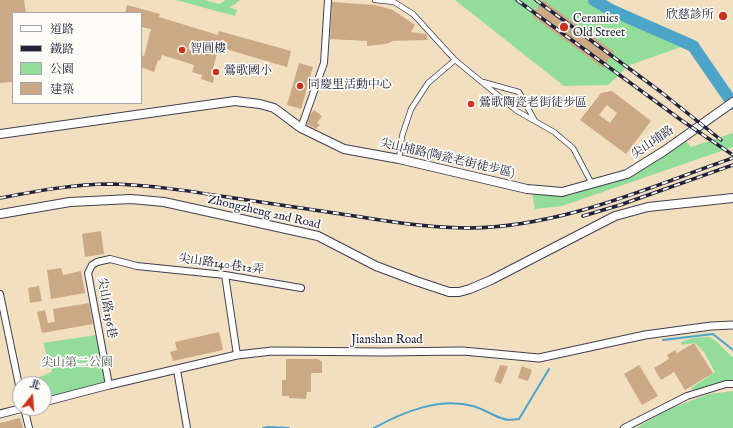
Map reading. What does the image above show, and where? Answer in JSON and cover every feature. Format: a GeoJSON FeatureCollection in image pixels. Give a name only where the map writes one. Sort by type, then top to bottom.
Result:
{"type":"FeatureCollection","features":[{"type":"Feature","properties":{"kind":"main road","name":"尖山埔路(陶瓷老街徒步區)"},"geometry":{"type":"LineString","coordinates":[[0,134],[235,101],[260,104],[274,108],[301,128],[344,149],[398,159],[534,190],[562,192],[592,184]]}},
{"type":"Feature","properties":{"kind":"main road","name":"尖山埔路"},"geometry":{"type":"LineString","coordinates":[[592,184],[627,174],[664,152],[733,102]]}},
{"type":"Feature","properties":{"kind":"main road","name":"Zhongzheng 2nd Road"},"geometry":{"type":"LineString","coordinates":[[0,214],[70,202],[131,199],[164,202],[318,236],[376,266],[416,282],[449,292],[459,292],[491,280],[615,216],[648,208],[733,198]]}},
{"type":"Feature","properties":{"kind":"street"},"geometry":{"type":"LineString","coordinates":[[301,128],[324,63],[328,0]]}},
{"type":"Feature","properties":{"kind":"street"},"geometry":{"type":"LineString","coordinates":[[375,0],[394,2],[413,14],[456,60],[481,81],[517,111],[554,132],[573,148],[592,184]]}},
{"type":"Feature","properties":{"kind":"street"},"geometry":{"type":"LineString","coordinates":[[398,159],[402,136],[411,109],[428,83],[456,60]]}},
{"type":"Feature","properties":{"kind":"street"},"geometry":{"type":"LineString","coordinates":[[481,81],[519,92],[535,121]]}},
{"type":"Feature","properties":{"kind":"street","name":"尖山路140巷12弄"},"geometry":{"type":"LineString","coordinates":[[97,262],[110,259],[137,266],[225,275],[301,288]]}},
{"type":"Feature","properties":{"kind":"street","name":"尖山路156巷"},"geometry":{"type":"LineString","coordinates":[[97,262],[92,265],[88,273],[109,385]]}},
{"type":"Feature","properties":{"kind":"street"},"geometry":{"type":"LineString","coordinates":[[225,275],[237,356]]}},
{"type":"Feature","properties":{"kind":"street"},"geometry":{"type":"LineString","coordinates":[[0,294],[17,376]]}},
{"type":"Feature","properties":{"kind":"street","name":"Jianshan Road"},"geometry":{"type":"LineString","coordinates":[[52,400],[109,385],[237,356],[272,351],[463,351],[539,358],[645,335],[711,326],[733,325]]}},
{"type":"Feature","properties":{"kind":"street"},"geometry":{"type":"LineString","coordinates":[[177,370],[187,428]]}},
{"type":"Feature","properties":{"kind":"street"},"geometry":{"type":"LineString","coordinates":[[624,428],[687,396],[726,384],[733,384]]}},
{"type":"Feature","properties":{"kind":"street"},"geometry":{"type":"LineString","coordinates":[[0,414],[12,411]]}},
{"type":"Feature","properties":{"kind":"street"},"geometry":{"type":"LineString","coordinates":[[25,416],[29,428]]}},
{"type":"Feature","properties":{"kind":"green space"},"geometry":{"type":"Polygon","coordinates":[[[176,0],[205,0],[219,4],[226,0],[240,0],[229,7],[237,10],[235,16],[176,0]]]}},
{"type":"Feature","properties":{"kind":"green space"},"geometry":{"type":"Polygon","coordinates":[[[455,0],[587,0],[621,19],[684,46],[630,65],[608,85],[564,86],[455,0]]]}},
{"type":"Feature","properties":{"kind":"green space"},"geometry":{"type":"Polygon","coordinates":[[[733,133],[733,147],[562,206],[535,209],[532,194],[557,195],[626,178],[686,141],[691,147],[733,133]]]}},
{"type":"Feature","properties":{"kind":"green space","name":"尖山第二公園"},"geometry":{"type":"Polygon","coordinates":[[[96,335],[106,383],[52,396],[52,376],[42,376],[52,372],[43,343],[96,335]]]}},
{"type":"Feature","properties":{"kind":"green space"},"geometry":{"type":"Polygon","coordinates":[[[709,337],[715,340],[733,358],[733,384],[693,392],[691,388],[715,372],[704,352],[695,343],[682,345],[681,342],[693,338],[709,337]]]}},
{"type":"Feature","properties":{"kind":"green space"},"geometry":{"type":"Polygon","coordinates":[[[733,391],[733,428],[636,428],[669,409],[709,394],[733,391]]]}},
{"type":"Feature","properties":{"kind":"building"},"geometry":{"type":"Polygon","coordinates":[[[0,0],[24,0],[26,12],[12,12],[12,82],[0,83],[0,0]]]}},
{"type":"Feature","properties":{"kind":"building"},"geometry":{"type":"Polygon","coordinates":[[[543,0],[614,52],[603,68],[532,16],[543,0]]]}},
{"type":"Feature","properties":{"kind":"building"},"geometry":{"type":"Polygon","coordinates":[[[332,2],[375,5],[393,10],[415,25],[411,32],[426,34],[428,40],[393,41],[386,44],[367,46],[367,41],[330,39],[332,2]]]}},
{"type":"Feature","properties":{"kind":"building","name":"智圓樓"},"geometry":{"type":"Polygon","coordinates":[[[127,5],[160,14],[159,17],[218,35],[219,31],[291,51],[287,67],[219,47],[211,75],[214,77],[213,83],[201,79],[202,75],[192,72],[194,65],[162,55],[160,61],[158,60],[154,72],[142,67],[142,55],[144,56],[151,29],[142,27],[142,12],[125,12],[127,5]]]}},
{"type":"Feature","properties":{"kind":"building","name":"同慶里活動中心"},"geometry":{"type":"Polygon","coordinates":[[[299,63],[313,67],[301,109],[287,105],[299,63]]]}},
{"type":"Feature","properties":{"kind":"building"},"geometry":{"type":"Polygon","coordinates":[[[612,91],[651,121],[626,154],[580,120],[601,93],[612,91]],[[607,105],[599,115],[610,123],[617,113],[607,105]]]}},
{"type":"Feature","properties":{"kind":"building"},"geometry":{"type":"Polygon","coordinates":[[[314,110],[322,116],[317,123],[320,125],[316,129],[307,124],[310,115],[314,110]]]}},
{"type":"Feature","properties":{"kind":"building"},"geometry":{"type":"Polygon","coordinates":[[[101,231],[104,254],[85,257],[82,234],[101,231]]]}},
{"type":"Feature","properties":{"kind":"building"},"geometry":{"type":"Polygon","coordinates":[[[61,268],[63,275],[81,271],[85,293],[51,299],[47,270],[61,268]]]}},
{"type":"Feature","properties":{"kind":"building"},"geometry":{"type":"Polygon","coordinates":[[[39,286],[42,301],[30,303],[28,288],[39,286]]]}},
{"type":"Feature","properties":{"kind":"building"},"geometry":{"type":"Polygon","coordinates":[[[89,303],[93,324],[42,333],[37,312],[45,310],[48,323],[55,322],[53,309],[89,303]]]}},
{"type":"Feature","properties":{"kind":"building"},"geometry":{"type":"Polygon","coordinates":[[[219,332],[223,350],[173,361],[170,352],[177,350],[175,342],[219,332]]]}},
{"type":"Feature","properties":{"kind":"building"},"geometry":{"type":"Polygon","coordinates":[[[694,343],[713,373],[685,390],[674,372],[661,380],[654,368],[669,359],[667,355],[675,350],[677,353],[694,343]]]}},
{"type":"Feature","properties":{"kind":"building"},"geometry":{"type":"Polygon","coordinates":[[[286,359],[318,359],[322,362],[322,373],[311,373],[311,392],[307,392],[306,399],[282,396],[282,380],[286,380],[286,359]]]}},
{"type":"Feature","properties":{"kind":"building"},"geometry":{"type":"Polygon","coordinates":[[[500,365],[508,366],[501,384],[494,381],[500,365]]]}},
{"type":"Feature","properties":{"kind":"building"},"geometry":{"type":"Polygon","coordinates":[[[639,365],[658,396],[642,405],[624,374],[639,365]]]}},
{"type":"Feature","properties":{"kind":"building"},"geometry":{"type":"Polygon","coordinates":[[[522,366],[532,370],[528,381],[518,378],[522,366]]]}},
{"type":"Feature","properties":{"kind":"building"},"geometry":{"type":"Polygon","coordinates":[[[20,418],[23,428],[0,428],[0,423],[20,418]]]}},
{"type":"Feature","properties":{"kind":"waterway"},"geometry":{"type":"LineString","coordinates":[[594,0],[611,10],[693,46],[733,104]]}},
{"type":"Feature","properties":{"kind":"waterway"},"geometry":{"type":"LineString","coordinates":[[663,340],[713,334],[733,350]]}},
{"type":"Feature","properties":{"kind":"waterway"},"geometry":{"type":"LineString","coordinates":[[374,428],[409,412],[447,403],[473,406],[506,420],[519,419],[549,369]]}},
{"type":"Feature","properties":{"kind":"waterway"},"geometry":{"type":"LineString","coordinates":[[263,428],[289,428]]}},
{"type":"Feature","properties":{"kind":"railway"},"geometry":{"type":"LineString","coordinates":[[517,0],[681,120],[733,155]]}},
{"type":"Feature","properties":{"kind":"railway"},"geometry":{"type":"LineString","coordinates":[[536,0],[661,92],[721,140]]}},
{"type":"Feature","properties":{"kind":"railway"},"geometry":{"type":"LineString","coordinates":[[0,198],[42,190],[112,184],[155,187],[402,223],[469,228],[503,226],[537,221],[570,213],[636,193],[733,158]]}},
{"type":"Feature","properties":{"kind":"railway"},"geometry":{"type":"LineString","coordinates":[[583,216],[620,205],[733,165]]}},
{"type":"Feature","properties":{"kind":"place","name":"欣慈診所"},"geometry":{"type":"Point","coordinates":[723,16]}},
{"type":"Feature","properties":{"kind":"place","name":"Ceramics Old Street"},"geometry":{"type":"Point","coordinates":[564,27]}},
{"type":"Feature","properties":{"kind":"place","name":"智圓樓"},"geometry":{"type":"Point","coordinates":[182,50]}},
{"type":"Feature","properties":{"kind":"place","name":"鶯歌國小"},"geometry":{"type":"Point","coordinates":[216,72]}},
{"type":"Feature","properties":{"kind":"place","name":"同慶里活動中心"},"geometry":{"type":"Point","coordinates":[300,86]}},
{"type":"Feature","properties":{"kind":"place","name":"鶯歌陶瓷老街徒步區"},"geometry":{"type":"Point","coordinates":[471,104]}}]}
